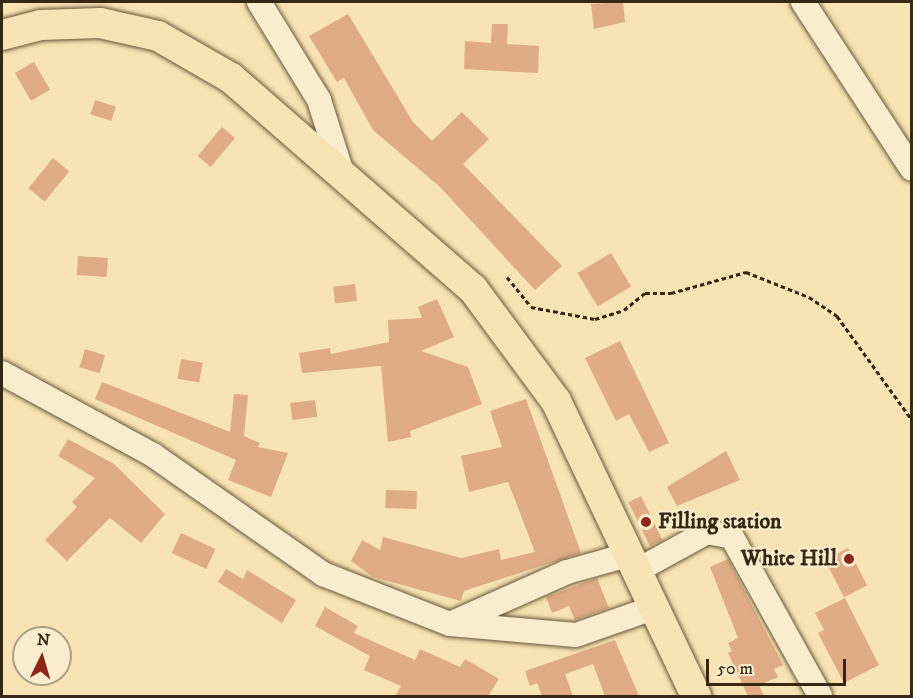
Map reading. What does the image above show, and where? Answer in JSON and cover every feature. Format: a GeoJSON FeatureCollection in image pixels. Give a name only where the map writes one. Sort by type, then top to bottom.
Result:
{"type":"FeatureCollection","features":[{"type":"Feature","properties":{"kind":"main road"},"geometry":{"type":"LineString","coordinates":[[2,35],[40,25],[100,23],[158,36],[231,78],[344,180],[434,252],[508,330],[556,401],[696,696]]}},
{"type":"Feature","properties":{"kind":"street"},"geometry":{"type":"LineString","coordinates":[[259,2],[319,100],[344,180]]}},
{"type":"Feature","properties":{"kind":"street"},"geometry":{"type":"LineString","coordinates":[[803,2],[912,169]]}},
{"type":"Feature","properties":{"kind":"street"},"geometry":{"type":"LineString","coordinates":[[2,373],[153,455],[323,574],[450,624],[576,635],[656,608]]}},
{"type":"Feature","properties":{"kind":"street"},"geometry":{"type":"LineString","coordinates":[[450,624],[567,572],[634,562],[707,532],[732,537],[820,696]]}},
{"type":"Feature","properties":{"kind":"path"},"geometry":{"type":"LineString","coordinates":[[507,277],[531,307],[595,319],[624,310],[645,292],[671,293],[746,272],[809,297],[837,316],[912,420]]}},
{"type":"Feature","properties":{"kind":"building"},"geometry":{"type":"Polygon","coordinates":[[[623,2],[625,22],[594,29],[591,4],[623,2]]]}},
{"type":"Feature","properties":{"kind":"building"},"geometry":{"type":"Polygon","coordinates":[[[348,14],[413,122],[432,141],[462,112],[489,139],[463,164],[562,266],[535,290],[440,187],[373,130],[344,78],[337,82],[309,36],[348,14]]]}},
{"type":"Feature","properties":{"kind":"building"},"geometry":{"type":"Polygon","coordinates":[[[492,24],[508,24],[507,44],[539,46],[538,73],[464,69],[465,41],[491,43],[492,24]]]}},
{"type":"Feature","properties":{"kind":"building"},"geometry":{"type":"Polygon","coordinates":[[[34,62],[50,90],[31,101],[15,73],[34,62]]]}},
{"type":"Feature","properties":{"kind":"building"},"geometry":{"type":"Polygon","coordinates":[[[95,100],[116,107],[111,121],[90,114],[95,100]]]}},
{"type":"Feature","properties":{"kind":"building"},"geometry":{"type":"Polygon","coordinates":[[[222,127],[235,138],[211,167],[198,156],[222,127]]]}},
{"type":"Feature","properties":{"kind":"building"},"geometry":{"type":"Polygon","coordinates":[[[53,158],[69,171],[45,202],[28,188],[53,158]]]}},
{"type":"Feature","properties":{"kind":"building"},"geometry":{"type":"Polygon","coordinates":[[[611,253],[631,286],[598,307],[578,273],[611,253]]]}},
{"type":"Feature","properties":{"kind":"building"},"geometry":{"type":"Polygon","coordinates":[[[78,256],[108,258],[107,277],[77,275],[78,256]]]}},
{"type":"Feature","properties":{"kind":"building"},"geometry":{"type":"Polygon","coordinates":[[[355,284],[357,301],[335,304],[333,287],[355,284]]]}},
{"type":"Feature","properties":{"kind":"building"},"geometry":{"type":"Polygon","coordinates":[[[437,299],[454,337],[421,351],[468,367],[482,404],[410,431],[411,437],[388,442],[381,366],[302,373],[299,353],[330,348],[331,354],[389,342],[388,320],[422,318],[418,307],[437,299]]]}},
{"type":"Feature","properties":{"kind":"building"},"geometry":{"type":"Polygon","coordinates":[[[620,341],[669,443],[649,452],[629,414],[616,421],[585,358],[620,341]]]}},
{"type":"Feature","properties":{"kind":"building"},"geometry":{"type":"Polygon","coordinates":[[[85,349],[105,355],[100,373],[79,367],[85,349]]]}},
{"type":"Feature","properties":{"kind":"building"},"geometry":{"type":"Polygon","coordinates":[[[181,359],[203,363],[199,383],[178,379],[181,359]]]}},
{"type":"Feature","properties":{"kind":"building"},"geometry":{"type":"Polygon","coordinates":[[[102,382],[230,432],[234,394],[248,395],[244,436],[260,443],[258,447],[288,453],[271,497],[228,480],[236,460],[95,399],[102,382]]]}},
{"type":"Feature","properties":{"kind":"building"},"geometry":{"type":"Polygon","coordinates":[[[526,399],[581,553],[464,591],[461,601],[373,577],[351,561],[362,540],[380,550],[383,537],[461,558],[499,549],[501,560],[535,552],[508,482],[469,492],[461,456],[502,447],[490,411],[526,399]]]}},
{"type":"Feature","properties":{"kind":"building"},"geometry":{"type":"Polygon","coordinates":[[[315,400],[317,417],[292,420],[290,403],[315,400]]]}},
{"type":"Feature","properties":{"kind":"building"},"geometry":{"type":"Polygon","coordinates":[[[68,439],[114,464],[165,514],[141,543],[110,518],[67,561],[45,540],[77,507],[72,502],[95,478],[58,456],[68,439]]]}},
{"type":"Feature","properties":{"kind":"building"},"geometry":{"type":"Polygon","coordinates":[[[726,451],[740,480],[677,506],[667,487],[726,451]]]}},
{"type":"Feature","properties":{"kind":"building"},"geometry":{"type":"Polygon","coordinates":[[[386,490],[417,491],[416,509],[385,508],[386,490]]]}},
{"type":"Feature","properties":{"kind":"building","name":"Filling station"},"geometry":{"type":"Polygon","coordinates":[[[641,496],[662,540],[650,546],[628,502],[641,496]]]}},
{"type":"Feature","properties":{"kind":"building"},"geometry":{"type":"Polygon","coordinates":[[[181,533],[215,549],[206,569],[172,553],[181,533]]]}},
{"type":"Feature","properties":{"kind":"building"},"geometry":{"type":"Polygon","coordinates":[[[848,548],[867,585],[844,597],[825,560],[848,548]]]}},
{"type":"Feature","properties":{"kind":"building"},"geometry":{"type":"Polygon","coordinates":[[[728,559],[783,665],[774,669],[778,677],[759,685],[764,696],[748,696],[728,653],[732,651],[728,643],[738,638],[710,567],[728,559]]]}},
{"type":"Feature","properties":{"kind":"building"},"geometry":{"type":"Polygon","coordinates":[[[226,569],[243,579],[247,570],[296,600],[282,623],[218,582],[226,569]]]}},
{"type":"Feature","properties":{"kind":"building"},"geometry":{"type":"Polygon","coordinates":[[[597,578],[609,608],[575,620],[569,606],[552,613],[546,597],[597,578]]]}},
{"type":"Feature","properties":{"kind":"building"},"geometry":{"type":"Polygon","coordinates":[[[845,598],[879,665],[844,683],[818,633],[824,630],[815,613],[845,598]]]}},
{"type":"Feature","properties":{"kind":"building"},"geometry":{"type":"Polygon","coordinates":[[[325,607],[358,626],[354,633],[415,660],[420,649],[460,667],[465,659],[499,679],[488,696],[395,696],[401,686],[364,670],[370,656],[315,626],[325,607]]]}},
{"type":"Feature","properties":{"kind":"building"},"geometry":{"type":"Polygon","coordinates":[[[615,640],[639,696],[605,696],[593,664],[565,674],[573,696],[542,696],[537,683],[530,686],[525,671],[615,640]]]}},
{"type":"Feature","properties":{"kind":"place","name":"Filling station"},"geometry":{"type":"Point","coordinates":[646,522]}},
{"type":"Feature","properties":{"kind":"place","name":"White Hill"},"geometry":{"type":"Point","coordinates":[849,559]}}]}
